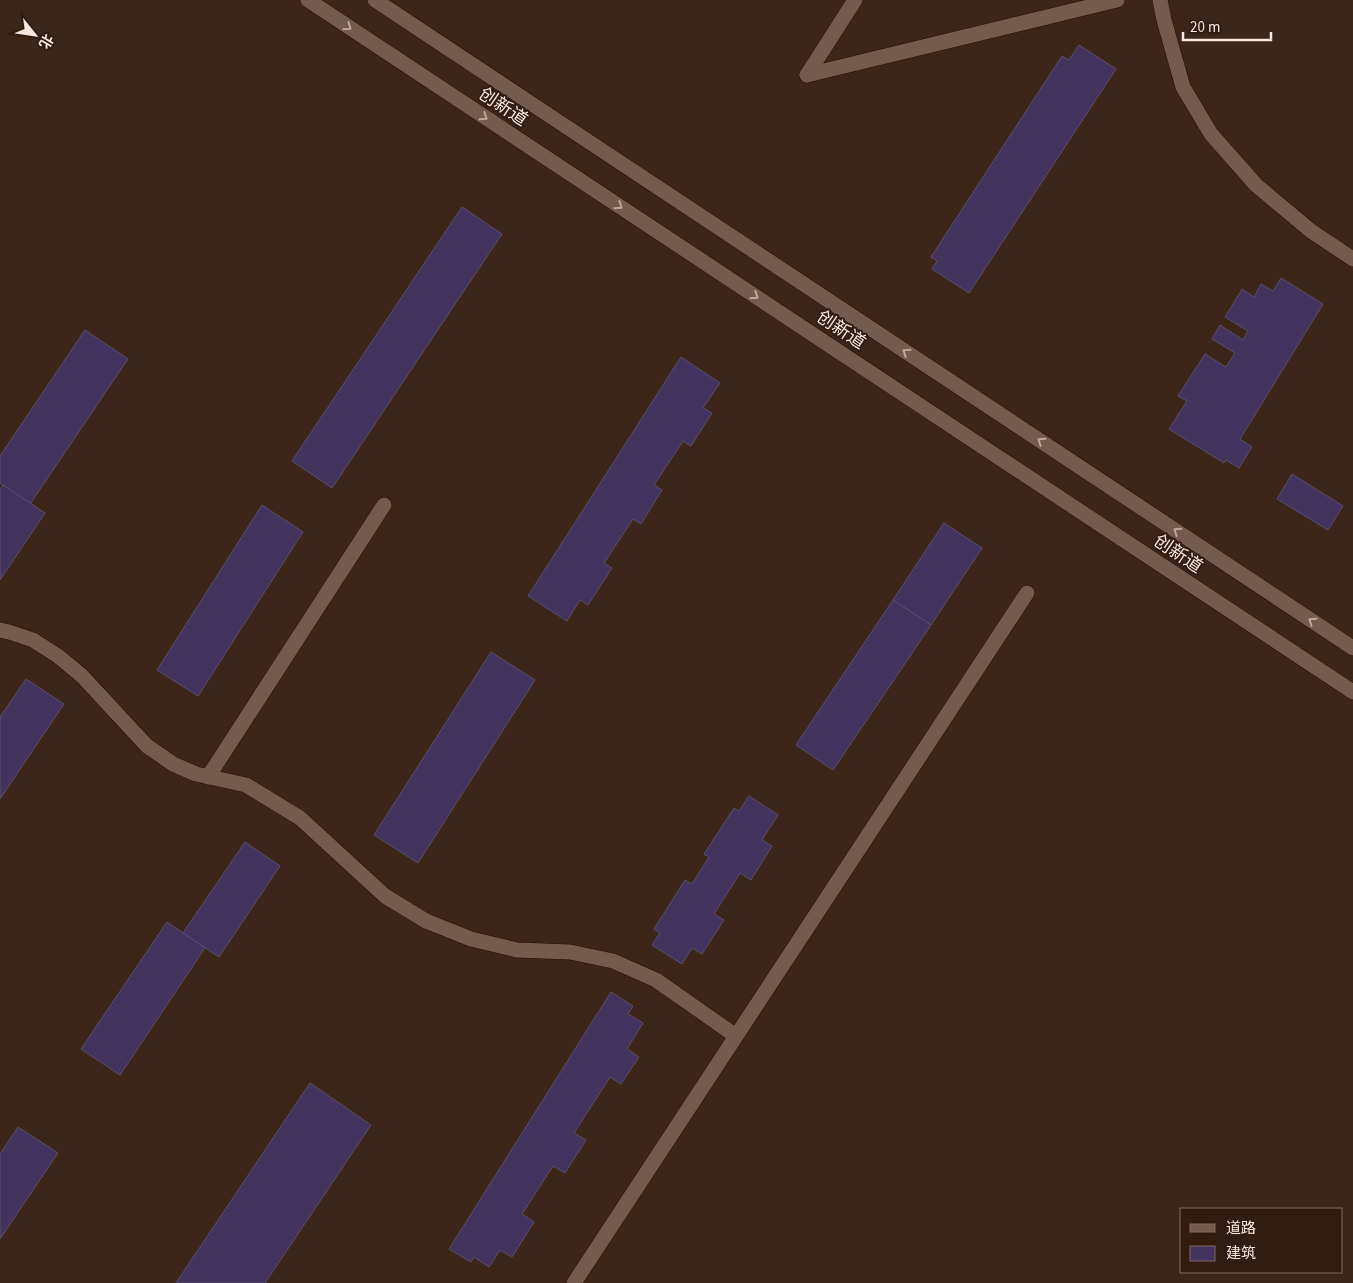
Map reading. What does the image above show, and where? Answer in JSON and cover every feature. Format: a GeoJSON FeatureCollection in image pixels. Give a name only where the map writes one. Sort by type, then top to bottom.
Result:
{"type":"FeatureCollection","features":[{"type":"Feature","properties":{"kind":"street","name":"创新道"},"geometry":{"type":"LineString","coordinates":[[308,0],[1353,692]]}},
{"type":"Feature","properties":{"kind":"street","name":"创新道"},"geometry":{"type":"LineString","coordinates":[[375,0],[1353,648]]}},
{"type":"Feature","properties":{"kind":"street"},"geometry":{"type":"LineString","coordinates":[[855,0],[807,75],[1117,0]]}},
{"type":"Feature","properties":{"kind":"street"},"geometry":{"type":"LineString","coordinates":[[1160,0],[1184,87],[1211,134],[1256,185],[1311,231],[1353,259]]}},
{"type":"Feature","properties":{"kind":"street"},"geometry":{"type":"LineString","coordinates":[[208,776],[384,505]]}},
{"type":"Feature","properties":{"kind":"street"},"geometry":{"type":"LineString","coordinates":[[574,1283],[1027,594]]}},
{"type":"Feature","properties":{"kind":"street"},"geometry":{"type":"LineString","coordinates":[[0,630],[33,640],[58,656],[82,676],[147,746],[173,764],[196,774],[246,785],[300,818],[385,896],[426,921],[471,939],[517,950],[570,952],[613,961],[656,980],[736,1036]]}},
{"type":"Feature","properties":{"kind":"building"},"geometry":{"type":"Polygon","coordinates":[[[1079,45],[1116,69],[969,293],[932,269],[937,261],[931,257],[1062,56],[1069,60],[1079,45]]]}},
{"type":"Feature","properties":{"kind":"building"},"geometry":{"type":"Polygon","coordinates":[[[462,207],[502,234],[332,488],[292,461],[462,207]]]}},
{"type":"Feature","properties":{"kind":"building"},"geometry":{"type":"Polygon","coordinates":[[[1281,278],[1323,304],[1240,439],[1252,447],[1239,468],[1226,460],[1224,463],[1169,429],[1187,401],[1178,396],[1205,354],[1226,367],[1235,353],[1212,339],[1220,325],[1243,340],[1248,331],[1225,317],[1242,289],[1254,297],[1261,284],[1273,291],[1281,278]]]}},
{"type":"Feature","properties":{"kind":"building"},"geometry":{"type":"Polygon","coordinates":[[[85,330],[128,359],[30,504],[0,483],[0,456],[85,330]]]}},
{"type":"Feature","properties":{"kind":"building"},"geometry":{"type":"Polygon","coordinates":[[[681,357],[720,383],[703,408],[712,413],[691,446],[683,441],[654,485],[662,490],[641,524],[633,519],[604,563],[612,568],[588,605],[580,600],[567,621],[528,596],[681,357]]]}},
{"type":"Feature","properties":{"kind":"building"},"geometry":{"type":"Polygon","coordinates":[[[1292,474],[1343,506],[1328,530],[1277,499],[1292,474]]]}},
{"type":"Feature","properties":{"kind":"building"},"geometry":{"type":"Polygon","coordinates":[[[3,485],[45,513],[0,580],[0,489],[3,485]]]}},
{"type":"Feature","properties":{"kind":"building"},"geometry":{"type":"Polygon","coordinates":[[[262,505],[303,532],[198,696],[157,670],[262,505]]]}},
{"type":"Feature","properties":{"kind":"building"},"geometry":{"type":"Polygon","coordinates":[[[944,523],[982,548],[931,625],[893,600],[944,523]]]}},
{"type":"Feature","properties":{"kind":"building"},"geometry":{"type":"Polygon","coordinates":[[[893,600],[931,625],[833,770],[796,745],[893,600]]]}},
{"type":"Feature","properties":{"kind":"building"},"geometry":{"type":"Polygon","coordinates":[[[491,652],[535,680],[418,863],[374,835],[491,652]]]}},
{"type":"Feature","properties":{"kind":"building"},"geometry":{"type":"Polygon","coordinates":[[[26,679],[64,704],[0,799],[0,717],[26,679]]]}},
{"type":"Feature","properties":{"kind":"building"},"geometry":{"type":"Polygon","coordinates":[[[749,796],[778,815],[762,840],[772,846],[751,880],[740,873],[714,914],[724,920],[702,954],[692,948],[682,964],[652,945],[660,933],[654,929],[685,880],[692,884],[709,857],[704,854],[734,808],[739,811],[749,796]]]}},
{"type":"Feature","properties":{"kind":"building"},"geometry":{"type":"Polygon","coordinates":[[[245,842],[280,866],[219,957],[183,933],[245,842]]]}},
{"type":"Feature","properties":{"kind":"building"},"geometry":{"type":"Polygon","coordinates":[[[167,922],[205,948],[120,1075],[81,1049],[167,922]]]}},
{"type":"Feature","properties":{"kind":"building"},"geometry":{"type":"Polygon","coordinates":[[[611,992],[633,1006],[628,1014],[643,1023],[627,1049],[639,1057],[621,1084],[610,1077],[574,1133],[586,1140],[565,1173],[553,1166],[522,1214],[534,1222],[512,1257],[500,1250],[489,1267],[474,1257],[471,1262],[449,1249],[611,992]]]}},
{"type":"Feature","properties":{"kind":"building"},"geometry":{"type":"Polygon","coordinates":[[[310,1083],[371,1125],[265,1283],[176,1283],[310,1083]]]}},
{"type":"Feature","properties":{"kind":"building"},"geometry":{"type":"Polygon","coordinates":[[[18,1127],[58,1153],[0,1239],[0,1154],[18,1127]]]}}]}
